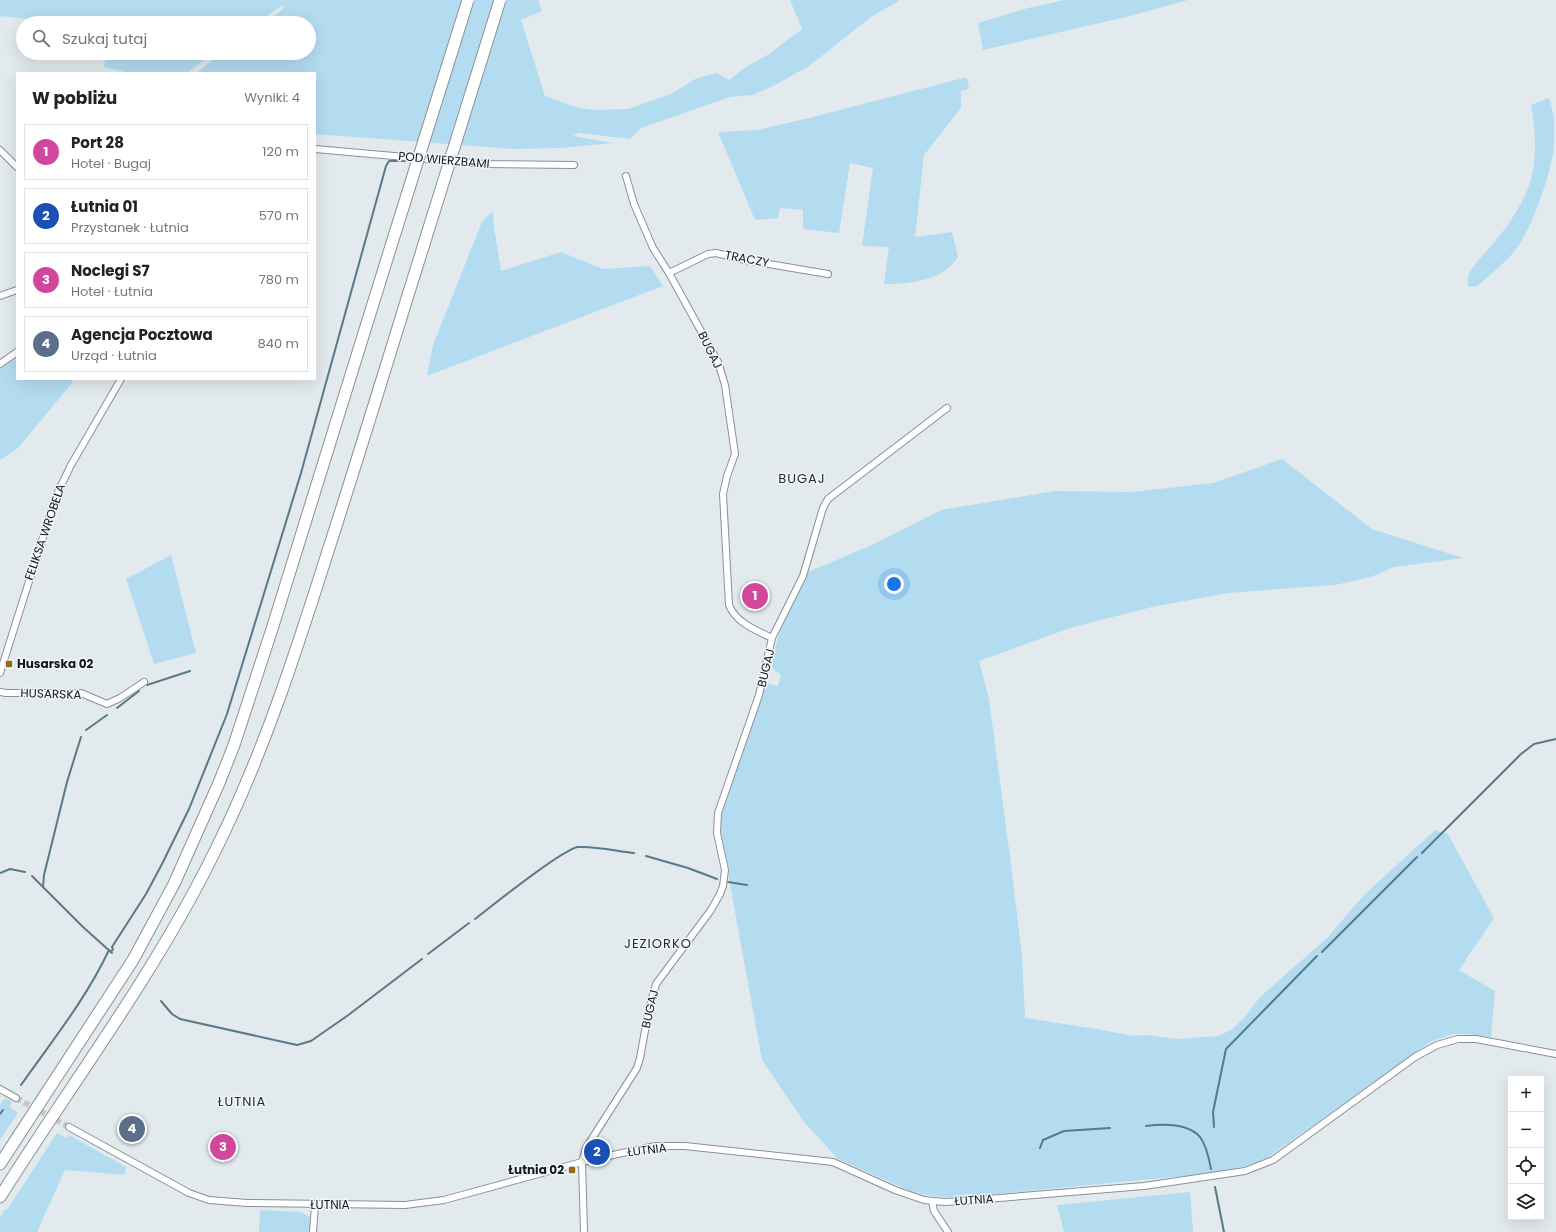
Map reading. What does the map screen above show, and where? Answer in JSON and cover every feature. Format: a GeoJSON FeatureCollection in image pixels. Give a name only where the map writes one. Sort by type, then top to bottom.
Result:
{"type":"FeatureCollection","features":[{"type":"Feature","properties":{"kind":"highway"},"geometry":{"type":"LineString","coordinates":[[0,1164],[133,960],[174,884],[213,797],[234,745],[273,626],[468,0]]}},
{"type":"Feature","properties":{"kind":"highway"},"geometry":{"type":"LineString","coordinates":[[0,1197],[114,1025],[158,955],[216,851],[258,757],[294,656],[500,0]]}},
{"type":"Feature","properties":{"kind":"street","name":"POD WIERZBAMI"},"geometry":{"type":"LineString","coordinates":[[316,149],[484,164],[574,165]]}},
{"type":"Feature","properties":{"kind":"street"},"geometry":{"type":"LineString","coordinates":[[0,150],[16,166]]}},
{"type":"Feature","properties":{"kind":"street","name":"BUGAJ"},"geometry":{"type":"LineString","coordinates":[[584,1232],[582,1162],[587,1145],[637,1068],[649,1009],[656,984],[711,910],[720,894],[725,878],[725,870],[718,833],[718,813],[759,695],[772,638],[750,627],[736,617],[729,605],[723,494],[727,476],[735,454],[725,385],[718,362],[669,273],[655,253],[641,221],[626,176]]}},
{"type":"Feature","properties":{"kind":"street","name":"TRACZY"},"geometry":{"type":"LineString","coordinates":[[669,273],[708,254],[716,253],[745,260],[828,274]]}},
{"type":"Feature","properties":{"kind":"street"},"geometry":{"type":"LineString","coordinates":[[0,296],[16,290]]}},
{"type":"Feature","properties":{"kind":"street"},"geometry":{"type":"LineString","coordinates":[[0,364],[16,353]]}},
{"type":"Feature","properties":{"kind":"street","name":"FELIKSA WROBELA"},"geometry":{"type":"LineString","coordinates":[[0,673],[56,496],[71,465],[121,380]]}},
{"type":"Feature","properties":{"kind":"street"},"geometry":{"type":"LineString","coordinates":[[772,638],[803,576],[823,508],[828,499],[947,408]]}},
{"type":"Feature","properties":{"kind":"street","name":"HUSARSKA"},"geometry":{"type":"LineString","coordinates":[[0,692],[81,693],[107,704],[120,698],[144,682]]}},
{"type":"Feature","properties":{"kind":"street","name":"ŁUTNIA"},"geometry":{"type":"LineString","coordinates":[[69,1127],[189,1193],[209,1200],[247,1203],[316,1205],[405,1205],[444,1200],[582,1162],[656,1146],[685,1146],[833,1162],[916,1198],[932,1201],[963,1201],[1144,1186],[1245,1171],[1273,1160],[1415,1057],[1437,1045],[1458,1039],[1476,1039],[1556,1054]]}},
{"type":"Feature","properties":{"kind":"street"},"geometry":{"type":"LineString","coordinates":[[0,1089],[16,1098]]}},
{"type":"Feature","properties":{"kind":"street"},"geometry":{"type":"LineString","coordinates":[[932,1201],[934,1211],[948,1232]]}},
{"type":"Feature","properties":{"kind":"street"},"geometry":{"type":"LineString","coordinates":[[313,1232],[316,1205]]}},
{"type":"Feature","properties":{"kind":"shaded area"},"geometry":{"type":"Polygon","coordinates":[[[0,0],[538,0],[542,11],[521,20],[545,96],[576,107],[593,110],[628,109],[673,93],[697,78],[717,73],[729,80],[746,67],[769,54],[802,29],[790,0],[900,0],[871,17],[809,66],[775,85],[753,95],[730,97],[641,128],[630,139],[579,133],[573,136],[613,143],[561,148],[514,149],[316,134],[316,72],[197,72],[213,60],[316,60],[316,16],[274,16],[283,9],[283,5],[267,16],[16,16],[16,18],[0,16],[0,0]]]}},
{"type":"Feature","properties":{"kind":"shaded area"},"geometry":{"type":"Polygon","coordinates":[[[1065,0],[1188,0],[1130,16],[983,50],[978,23],[1028,8],[1065,0]]]}},
{"type":"Feature","properties":{"kind":"shaded area"},"geometry":{"type":"Polygon","coordinates":[[[105,60],[205,60],[188,72],[126,72],[104,67],[105,60]]]}},
{"type":"Feature","properties":{"kind":"shaded area"},"geometry":{"type":"Polygon","coordinates":[[[967,77],[969,89],[961,91],[961,108],[924,155],[915,237],[952,232],[958,257],[947,269],[933,277],[917,281],[884,284],[889,247],[862,246],[873,168],[850,163],[839,233],[803,229],[803,210],[780,208],[778,218],[755,220],[718,132],[758,130],[967,77]]]}},
{"type":"Feature","properties":{"kind":"shaded area"},"geometry":{"type":"Polygon","coordinates":[[[1549,98],[1554,125],[1553,155],[1550,169],[1534,217],[1520,244],[1513,253],[1477,286],[1469,287],[1468,276],[1470,272],[1506,227],[1526,193],[1533,172],[1535,149],[1531,105],[1549,98]]]}},
{"type":"Feature","properties":{"kind":"shaded area"},"geometry":{"type":"Polygon","coordinates":[[[493,211],[501,271],[561,252],[603,269],[650,266],[663,286],[427,376],[433,345],[482,222],[493,211]]]}},
{"type":"Feature","properties":{"kind":"shaded area"},"geometry":{"type":"Polygon","coordinates":[[[16,355],[16,380],[72,380],[72,383],[18,448],[0,460],[0,366],[16,355]]]}},
{"type":"Feature","properties":{"kind":"shaded area"},"geometry":{"type":"Polygon","coordinates":[[[1282,459],[1372,529],[1463,558],[1394,567],[1371,577],[1335,585],[1228,593],[1152,607],[1073,627],[979,661],[989,699],[1011,864],[1022,956],[1025,1018],[1133,1036],[1146,1035],[1177,1039],[1218,1036],[1231,1030],[1245,1017],[1260,997],[1328,937],[1364,895],[1435,830],[1448,834],[1494,918],[1459,970],[1495,991],[1491,1037],[1453,1034],[1432,1041],[1267,1158],[1243,1167],[1205,1174],[965,1197],[943,1197],[925,1195],[910,1191],[838,1159],[804,1122],[762,1060],[729,879],[729,869],[720,829],[720,812],[766,683],[778,686],[781,675],[771,667],[777,641],[784,621],[806,573],[874,544],[941,510],[1056,491],[1131,492],[1213,483],[1282,459]]]}},
{"type":"Feature","properties":{"kind":"shaded area"},"geometry":{"type":"Polygon","coordinates":[[[171,555],[196,653],[154,664],[126,579],[171,555]]]}},
{"type":"Feature","properties":{"kind":"shaded area"},"geometry":{"type":"Polygon","coordinates":[[[7,1099],[12,1102],[9,1106],[18,1113],[0,1140],[0,1105],[3,1100],[7,1099]]]}},
{"type":"Feature","properties":{"kind":"shaded area"},"geometry":{"type":"Polygon","coordinates":[[[57,1133],[67,1138],[69,1135],[126,1167],[124,1175],[65,1170],[37,1232],[0,1232],[0,1218],[5,1209],[7,1210],[57,1133]]]}},
{"type":"Feature","properties":{"kind":"shaded area"},"geometry":{"type":"Polygon","coordinates":[[[1190,1192],[1193,1232],[1064,1232],[1057,1205],[1190,1192]]]}},
{"type":"Feature","properties":{"kind":"shaded area"},"geometry":{"type":"Polygon","coordinates":[[[260,1210],[301,1212],[311,1218],[310,1232],[259,1232],[260,1210]]]}},
{"type":"Feature","properties":{"kind":"waterway"},"geometry":{"type":"LineString","coordinates":[[111,952],[113,949],[112,947],[146,894],[189,809],[227,714],[301,473],[386,166],[389,161],[405,161]]}},
{"type":"Feature","properties":{"kind":"waterway"},"geometry":{"type":"LineString","coordinates":[[147,685],[190,671]]}},
{"type":"Feature","properties":{"kind":"waterway"},"geometry":{"type":"LineString","coordinates":[[117,708],[139,691]]}},
{"type":"Feature","properties":{"kind":"waterway"},"geometry":{"type":"LineString","coordinates":[[86,730],[107,715]]}},
{"type":"Feature","properties":{"kind":"waterway"},"geometry":{"type":"LineString","coordinates":[[43,887],[44,875],[67,782],[81,737]]}},
{"type":"Feature","properties":{"kind":"waterway"},"geometry":{"type":"LineString","coordinates":[[1422,853],[1521,754],[1534,744],[1556,739]]}},
{"type":"Feature","properties":{"kind":"waterway"},"geometry":{"type":"LineString","coordinates":[[475,919],[543,867],[570,850],[578,847],[585,847],[634,853]]}},
{"type":"Feature","properties":{"kind":"waterway"},"geometry":{"type":"LineString","coordinates":[[646,856],[688,868],[717,879]]}},
{"type":"Feature","properties":{"kind":"waterway"},"geometry":{"type":"LineString","coordinates":[[1322,952],[1417,857]]}},
{"type":"Feature","properties":{"kind":"waterway"},"geometry":{"type":"LineString","coordinates":[[0,873],[10,869],[25,872]]}},
{"type":"Feature","properties":{"kind":"waterway"},"geometry":{"type":"LineString","coordinates":[[32,876],[83,927],[112,953]]}},
{"type":"Feature","properties":{"kind":"waterway"},"geometry":{"type":"LineString","coordinates":[[728,882],[747,885]]}},
{"type":"Feature","properties":{"kind":"waterway"},"geometry":{"type":"LineString","coordinates":[[428,954],[469,923]]}},
{"type":"Feature","properties":{"kind":"waterway"},"geometry":{"type":"LineString","coordinates":[[21,1085],[79,1003],[109,950]]}},
{"type":"Feature","properties":{"kind":"waterway"},"geometry":{"type":"LineString","coordinates":[[1214,1127],[1213,1112],[1226,1049],[1317,956]]}},
{"type":"Feature","properties":{"kind":"waterway"},"geometry":{"type":"LineString","coordinates":[[161,1001],[172,1014],[180,1019],[297,1045],[311,1041],[347,1016],[422,959]]}},
{"type":"Feature","properties":{"kind":"waterway"},"geometry":{"type":"LineString","coordinates":[[0,1114],[3,1110]]}},
{"type":"Feature","properties":{"kind":"waterway"},"geometry":{"type":"LineString","coordinates":[[1146,1126],[1174,1126],[1182,1127],[1195,1132],[1204,1144],[1211,1169]]}},
{"type":"Feature","properties":{"kind":"waterway"},"geometry":{"type":"LineString","coordinates":[[1040,1148],[1043,1140],[1064,1131],[1110,1128]]}},
{"type":"Feature","properties":{"kind":"waterway"},"geometry":{"type":"LineString","coordinates":[[1215,1187],[1224,1232]]}},
{"type":"Feature","properties":{"kind":"tunnel"},"geometry":{"type":"LineString","coordinates":[[16,1098],[69,1127]]}},
{"type":"Feature","properties":{"kind":"place","name":"Port 28"},"geometry":{"type":"Point","coordinates":[755,596]}},
{"type":"Feature","properties":{"kind":"place","name":"Husarska 02"},"geometry":{"type":"Point","coordinates":[9,664]}},
{"type":"Feature","properties":{"kind":"place","name":"Agencja Pocztowa"},"geometry":{"type":"Point","coordinates":[132,1129]}},
{"type":"Feature","properties":{"kind":"place","name":"Noclegi S7"},"geometry":{"type":"Point","coordinates":[223,1147]}},
{"type":"Feature","properties":{"kind":"place","name":"Łutnia 01"},"geometry":{"type":"Point","coordinates":[597,1152]}},
{"type":"Feature","properties":{"kind":"place","name":"Łutnia 02"},"geometry":{"type":"Point","coordinates":[572,1170]}},
{"type":"Feature","properties":{"kind":"district","name":"BUGAJ"},"geometry":{"type":"Point","coordinates":[802,478]}},
{"type":"Feature","properties":{"kind":"district","name":"JEZIORKO"},"geometry":{"type":"Point","coordinates":[658,943]}},
{"type":"Feature","properties":{"kind":"district","name":"ŁUTNIA"},"geometry":{"type":"Point","coordinates":[242,1101]}}]}
